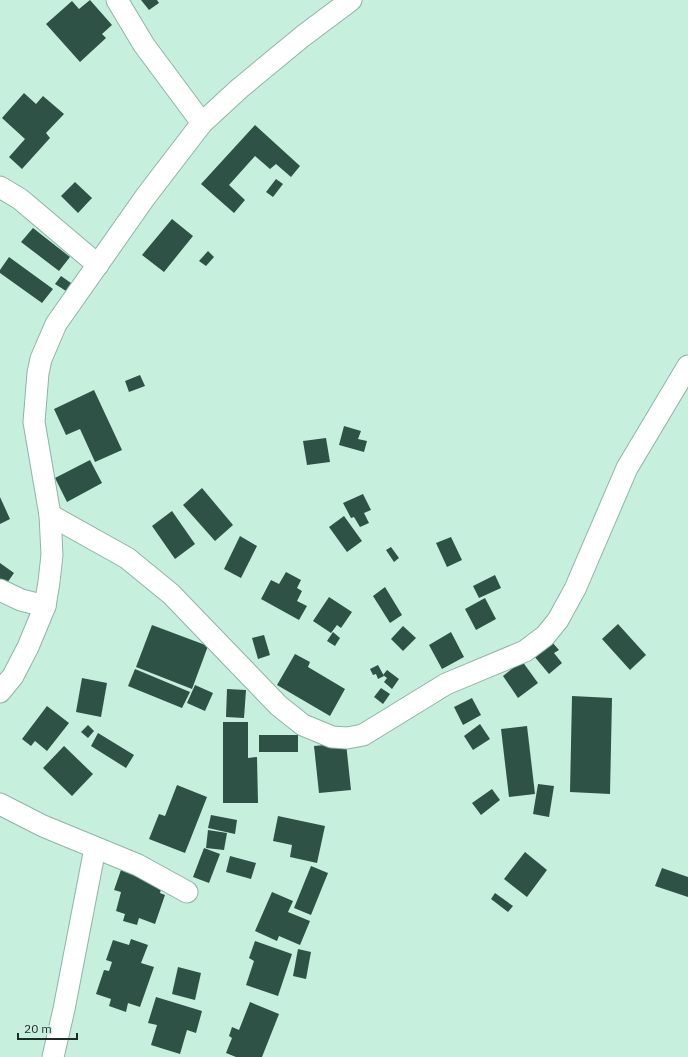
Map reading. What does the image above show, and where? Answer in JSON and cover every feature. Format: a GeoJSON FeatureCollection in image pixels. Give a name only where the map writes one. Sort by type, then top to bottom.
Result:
{"type":"FeatureCollection","features":[{"type":"Feature","properties":{"kind":"street"},"geometry":{"type":"LineString","coordinates":[[117,0],[144,45],[202,123]]}},
{"type":"Feature","properties":{"kind":"street"},"geometry":{"type":"LineString","coordinates":[[0,692],[13,676],[28,647],[45,606],[52,555],[50,515],[34,422],[38,373],[41,359],[56,324],[146,196],[202,123],[240,88],[303,36],[351,0]]}},
{"type":"Feature","properties":{"kind":"street"},"geometry":{"type":"LineString","coordinates":[[0,187],[20,199],[98,265]]}},
{"type":"Feature","properties":{"kind":"street"},"geometry":{"type":"LineString","coordinates":[[50,515],[127,558],[171,594],[274,700],[303,725],[332,737],[346,738],[363,735],[446,684],[525,651],[545,636],[558,620],[575,589],[627,468],[688,366]]}},
{"type":"Feature","properties":{"kind":"street"},"geometry":{"type":"LineString","coordinates":[[0,590],[22,600],[45,606]]}},
{"type":"Feature","properties":{"kind":"street"},"geometry":{"type":"LineString","coordinates":[[0,804],[43,826],[138,865],[187,892]]}},
{"type":"Feature","properties":{"kind":"street"},"geometry":{"type":"LineString","coordinates":[[53,1057],[96,848]]}},
{"type":"Feature","properties":{"kind":"building"},"geometry":{"type":"Polygon","coordinates":[[[90,0],[112,25],[102,34],[106,38],[80,62],[46,24],[72,1],[79,9],[90,0]]]}},
{"type":"Feature","properties":{"kind":"building"},"geometry":{"type":"Polygon","coordinates":[[[141,0],[157,0],[159,3],[149,10],[141,0]]]}},
{"type":"Feature","properties":{"kind":"building"},"geometry":{"type":"Polygon","coordinates":[[[24,93],[36,104],[43,96],[64,114],[46,133],[50,138],[22,169],[9,157],[25,139],[2,118],[24,93]]]}},
{"type":"Feature","properties":{"kind":"building"},"geometry":{"type":"Polygon","coordinates":[[[255,125],[300,166],[291,177],[276,164],[270,169],[255,156],[229,185],[245,200],[234,213],[201,184],[255,125]]]}},
{"type":"Feature","properties":{"kind":"building"},"geometry":{"type":"Polygon","coordinates":[[[276,179],[283,184],[273,197],[266,192],[276,179]]]}},
{"type":"Feature","properties":{"kind":"building"},"geometry":{"type":"Polygon","coordinates":[[[75,182],[92,198],[78,213],[61,196],[75,182]]]}},
{"type":"Feature","properties":{"kind":"building"},"geometry":{"type":"Polygon","coordinates":[[[172,219],[193,236],[164,272],[142,255],[172,219]]]}},
{"type":"Feature","properties":{"kind":"building"},"geometry":{"type":"Polygon","coordinates":[[[33,228],[70,257],[59,271],[21,242],[33,228]]]}},
{"type":"Feature","properties":{"kind":"building"},"geometry":{"type":"Polygon","coordinates":[[[208,251],[214,257],[206,266],[199,261],[208,251]]]}},
{"type":"Feature","properties":{"kind":"building"},"geometry":{"type":"Polygon","coordinates":[[[9,257],[53,289],[42,303],[0,273],[0,270],[9,257]]]}},
{"type":"Feature","properties":{"kind":"building"},"geometry":{"type":"Polygon","coordinates":[[[61,276],[71,283],[66,291],[55,284],[61,276]]]}},
{"type":"Feature","properties":{"kind":"building"},"geometry":{"type":"Polygon","coordinates":[[[140,375],[145,386],[129,392],[125,381],[140,375]]]}},
{"type":"Feature","properties":{"kind":"building"},"geometry":{"type":"Polygon","coordinates":[[[94,390],[122,450],[95,462],[80,429],[66,435],[54,409],[94,390]]]}},
{"type":"Feature","properties":{"kind":"building"},"geometry":{"type":"Polygon","coordinates":[[[344,426],[361,431],[358,439],[367,441],[364,452],[339,445],[344,426]]]}},
{"type":"Feature","properties":{"kind":"building"},"geometry":{"type":"Polygon","coordinates":[[[326,438],[330,462],[307,465],[303,441],[326,438]]]}},
{"type":"Feature","properties":{"kind":"building"},"geometry":{"type":"Polygon","coordinates":[[[90,460],[102,483],[67,502],[55,478],[90,460]]]}},
{"type":"Feature","properties":{"kind":"building"},"geometry":{"type":"Polygon","coordinates":[[[202,488],[233,525],[215,541],[183,505],[202,488]]]}},
{"type":"Feature","properties":{"kind":"building"},"geometry":{"type":"Polygon","coordinates":[[[363,494],[371,510],[364,513],[369,523],[360,527],[354,517],[351,518],[343,503],[363,494]]]}},
{"type":"Feature","properties":{"kind":"building"},"geometry":{"type":"Polygon","coordinates":[[[0,497],[10,519],[0,524],[0,497]]]}},
{"type":"Feature","properties":{"kind":"building"},"geometry":{"type":"Polygon","coordinates":[[[172,511],[195,544],[175,559],[152,526],[172,511]]]}},
{"type":"Feature","properties":{"kind":"building"},"geometry":{"type":"Polygon","coordinates":[[[344,516],[362,541],[347,552],[329,527],[344,516]]]}},
{"type":"Feature","properties":{"kind":"building"},"geometry":{"type":"Polygon","coordinates":[[[240,536],[257,546],[241,578],[224,569],[240,536]]]}},
{"type":"Feature","properties":{"kind":"building"},"geometry":{"type":"Polygon","coordinates":[[[451,537],[462,560],[447,567],[436,543],[451,537]]]}},
{"type":"Feature","properties":{"kind":"building"},"geometry":{"type":"Polygon","coordinates":[[[391,547],[399,558],[394,562],[386,550],[391,547]]]}},
{"type":"Feature","properties":{"kind":"building"},"geometry":{"type":"Polygon","coordinates":[[[0,563],[14,573],[5,586],[0,583],[0,563]]]}},
{"type":"Feature","properties":{"kind":"building"},"geometry":{"type":"Polygon","coordinates":[[[286,572],[301,580],[297,588],[302,591],[297,601],[307,606],[299,620],[261,599],[271,580],[279,584],[286,572]]]}},
{"type":"Feature","properties":{"kind":"building"},"geometry":{"type":"Polygon","coordinates":[[[495,575],[501,588],[479,598],[473,586],[495,575]]]}},
{"type":"Feature","properties":{"kind":"building"},"geometry":{"type":"Polygon","coordinates":[[[385,587],[402,615],[390,623],[373,596],[385,587]]]}},
{"type":"Feature","properties":{"kind":"building"},"geometry":{"type":"Polygon","coordinates":[[[329,597],[352,612],[341,628],[337,625],[331,633],[313,621],[329,597]]]}},
{"type":"Feature","properties":{"kind":"building"},"geometry":{"type":"Polygon","coordinates":[[[485,598],[496,619],[476,630],[465,609],[485,598]]]}},
{"type":"Feature","properties":{"kind":"building"},"geometry":{"type":"Polygon","coordinates":[[[618,624],[646,655],[630,670],[602,639],[618,624]]]}},
{"type":"Feature","properties":{"kind":"building"},"geometry":{"type":"Polygon","coordinates":[[[152,625],[208,646],[192,689],[136,667],[152,625]]]}},
{"type":"Feature","properties":{"kind":"building"},"geometry":{"type":"Polygon","coordinates":[[[403,626],[416,638],[403,651],[391,639],[403,626]]]}},
{"type":"Feature","properties":{"kind":"building"},"geometry":{"type":"Polygon","coordinates":[[[333,632],[340,638],[335,646],[327,641],[333,632]]]}},
{"type":"Feature","properties":{"kind":"building"},"geometry":{"type":"Polygon","coordinates":[[[451,632],[464,657],[442,669],[429,645],[451,632]]]}},
{"type":"Feature","properties":{"kind":"building"},"geometry":{"type":"Polygon","coordinates":[[[264,635],[270,655],[258,659],[252,638],[264,635]]]}},
{"type":"Feature","properties":{"kind":"building"},"geometry":{"type":"Polygon","coordinates":[[[551,641],[559,650],[554,653],[562,663],[549,674],[534,656],[551,641]]]}},
{"type":"Feature","properties":{"kind":"building"},"geometry":{"type":"Polygon","coordinates":[[[295,654],[310,662],[308,667],[345,689],[330,716],[277,685],[295,654]]]}},
{"type":"Feature","properties":{"kind":"building"},"geometry":{"type":"Polygon","coordinates":[[[522,661],[538,683],[518,698],[503,676],[522,661]]]}},
{"type":"Feature","properties":{"kind":"building"},"geometry":{"type":"Polygon","coordinates":[[[378,665],[384,676],[378,679],[376,674],[373,675],[370,669],[378,665]]]}},
{"type":"Feature","properties":{"kind":"building"},"geometry":{"type":"Polygon","coordinates":[[[135,669],[190,692],[182,708],[128,686],[135,669]]]}},
{"type":"Feature","properties":{"kind":"building"},"geometry":{"type":"Polygon","coordinates":[[[387,670],[399,679],[392,689],[384,682],[387,678],[383,675],[387,670]]]}},
{"type":"Feature","properties":{"kind":"building"},"geometry":{"type":"Polygon","coordinates":[[[82,678],[107,683],[101,717],[76,712],[82,678]]]}},
{"type":"Feature","properties":{"kind":"building"},"geometry":{"type":"Polygon","coordinates":[[[195,685],[213,693],[205,711],[187,703],[195,685]]]}},
{"type":"Feature","properties":{"kind":"building"},"geometry":{"type":"Polygon","coordinates":[[[381,688],[390,694],[383,704],[374,697],[381,688]]]}},
{"type":"Feature","properties":{"kind":"building"},"geometry":{"type":"Polygon","coordinates":[[[227,689],[246,690],[244,718],[226,717],[227,689]]]}},
{"type":"Feature","properties":{"kind":"building"},"geometry":{"type":"Polygon","coordinates":[[[572,696],[612,698],[610,794],[570,792],[572,696]]]}},
{"type":"Feature","properties":{"kind":"building"},"geometry":{"type":"Polygon","coordinates":[[[472,698],[481,715],[463,725],[454,707],[472,698]]]}},
{"type":"Feature","properties":{"kind":"building"},"geometry":{"type":"Polygon","coordinates":[[[47,706],[69,723],[47,751],[35,741],[31,746],[22,739],[47,706]]]}},
{"type":"Feature","properties":{"kind":"building"},"geometry":{"type":"Polygon","coordinates":[[[223,722],[248,722],[248,758],[257,757],[258,803],[223,803],[223,722]]]}},
{"type":"Feature","properties":{"kind":"building"},"geometry":{"type":"Polygon","coordinates":[[[480,724],[490,739],[473,750],[464,736],[480,724]]]}},
{"type":"Feature","properties":{"kind":"building"},"geometry":{"type":"Polygon","coordinates":[[[88,725],[94,731],[88,738],[81,732],[88,725]]]}},
{"type":"Feature","properties":{"kind":"building"},"geometry":{"type":"Polygon","coordinates":[[[527,726],[535,794],[509,797],[501,729],[527,726]]]}},
{"type":"Feature","properties":{"kind":"building"},"geometry":{"type":"Polygon","coordinates":[[[98,733],[134,755],[126,768],[91,746],[98,733]]]}},
{"type":"Feature","properties":{"kind":"building"},"geometry":{"type":"Polygon","coordinates":[[[259,735],[298,735],[298,752],[259,752],[259,735]]]}},
{"type":"Feature","properties":{"kind":"building"},"geometry":{"type":"Polygon","coordinates":[[[346,743],[351,790],[319,793],[314,746],[346,743]]]}},
{"type":"Feature","properties":{"kind":"building"},"geometry":{"type":"Polygon","coordinates":[[[64,746],[93,774],[72,796],[43,768],[64,746]]]}},
{"type":"Feature","properties":{"kind":"building"},"geometry":{"type":"Polygon","coordinates":[[[538,784],[554,786],[549,817],[533,814],[538,784]]]}},
{"type":"Feature","properties":{"kind":"building"},"geometry":{"type":"Polygon","coordinates":[[[177,785],[207,797],[185,853],[149,839],[159,814],[165,816],[177,785]]]}},
{"type":"Feature","properties":{"kind":"building"},"geometry":{"type":"Polygon","coordinates":[[[492,789],[500,800],[481,815],[472,803],[492,789]]]}},
{"type":"Feature","properties":{"kind":"building"},"geometry":{"type":"Polygon","coordinates":[[[211,815],[237,820],[235,834],[208,828],[211,815]]]}},
{"type":"Feature","properties":{"kind":"building"},"geometry":{"type":"Polygon","coordinates":[[[278,816],[325,826],[317,863],[290,857],[292,845],[273,841],[278,816]]]}},
{"type":"Feature","properties":{"kind":"building"},"geometry":{"type":"Polygon","coordinates":[[[208,830],[227,833],[224,850],[206,848],[208,830]]]}},
{"type":"Feature","properties":{"kind":"building"},"geometry":{"type":"Polygon","coordinates":[[[204,848],[220,854],[209,883],[193,877],[204,848]]]}},
{"type":"Feature","properties":{"kind":"building"},"geometry":{"type":"Polygon","coordinates":[[[525,852],[547,870],[527,897],[504,879],[525,852]]]}},
{"type":"Feature","properties":{"kind":"building"},"geometry":{"type":"Polygon","coordinates":[[[230,856],[256,863],[251,879],[226,872],[230,856]]]}},
{"type":"Feature","properties":{"kind":"building"},"geometry":{"type":"Polygon","coordinates":[[[311,866],[328,873],[311,915],[294,908],[311,866]]]}},
{"type":"Feature","properties":{"kind":"building"},"geometry":{"type":"Polygon","coordinates":[[[122,867],[163,881],[160,893],[165,895],[155,924],[139,918],[137,925],[123,921],[125,914],[116,911],[121,892],[114,890],[122,867]]]}},
{"type":"Feature","properties":{"kind":"building"},"geometry":{"type":"Polygon","coordinates":[[[662,868],[688,877],[688,897],[655,886],[662,868]]]}},
{"type":"Feature","properties":{"kind":"building"},"geometry":{"type":"Polygon","coordinates":[[[272,892],[293,901],[288,912],[310,921],[300,945],[279,936],[277,941],[255,931],[272,892]]]}},
{"type":"Feature","properties":{"kind":"building"},"geometry":{"type":"Polygon","coordinates":[[[495,893],[513,906],[508,912],[491,899],[495,893]]]}},
{"type":"Feature","properties":{"kind":"building"},"geometry":{"type":"Polygon","coordinates":[[[131,939],[148,945],[141,963],[154,967],[140,1007],[128,1003],[126,1012],[109,1006],[111,999],[96,994],[104,970],[109,971],[112,962],[106,960],[113,940],[129,945],[131,939]]]}},
{"type":"Feature","properties":{"kind":"building"},"geometry":{"type":"Polygon","coordinates":[[[255,941],[292,954],[278,996],[246,985],[254,961],[249,958],[255,941]]]}},
{"type":"Feature","properties":{"kind":"building"},"geometry":{"type":"Polygon","coordinates":[[[298,949],[311,952],[306,979],[293,976],[298,949]]]}},
{"type":"Feature","properties":{"kind":"building"},"geometry":{"type":"Polygon","coordinates":[[[178,967],[201,973],[195,1000],[172,994],[178,967]]]}},
{"type":"Feature","properties":{"kind":"building"},"geometry":{"type":"Polygon","coordinates":[[[156,997],[202,1011],[196,1033],[187,1030],[180,1054],[151,1045],[157,1025],[148,1023],[156,997]]]}},
{"type":"Feature","properties":{"kind":"building"},"geometry":{"type":"Polygon","coordinates":[[[250,1002],[279,1014],[262,1057],[236,1057],[226,1053],[232,1038],[229,1036],[232,1027],[239,1030],[250,1002]]]}}]}
